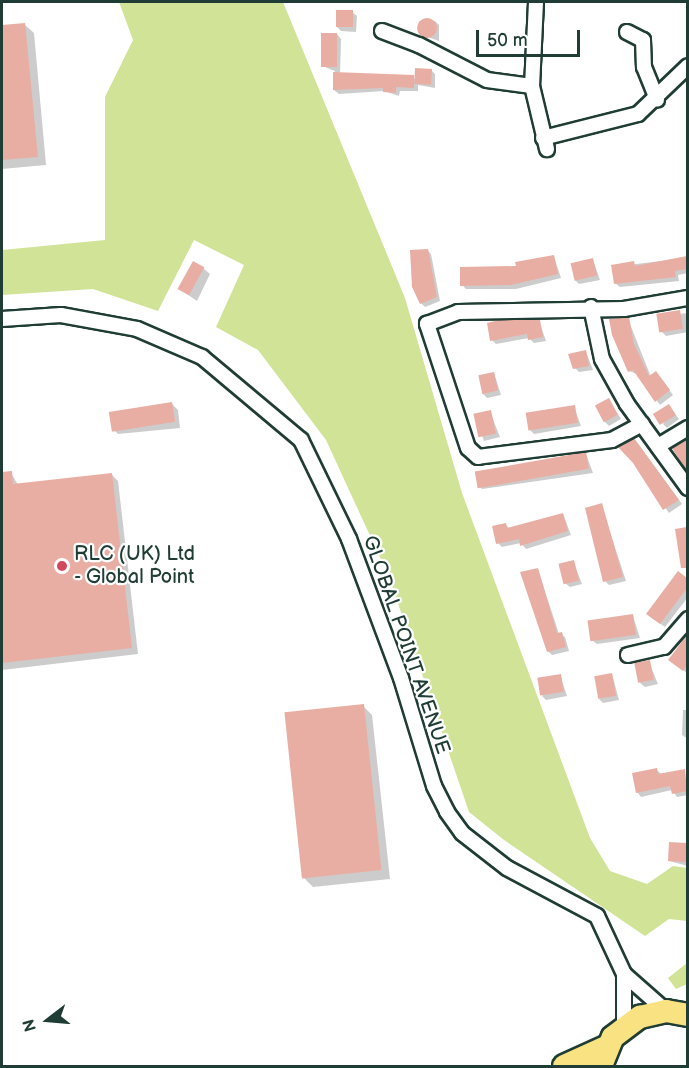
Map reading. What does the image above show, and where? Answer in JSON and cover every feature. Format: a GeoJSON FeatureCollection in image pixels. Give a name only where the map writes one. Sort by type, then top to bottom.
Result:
{"type":"FeatureCollection","features":[{"type":"Feature","properties":{"kind":"highway"},"geometry":{"type":"LineString","coordinates":[[564,1066],[604,1057],[624,1027],[640,1017],[677,1013]]}},
{"type":"Feature","properties":{"kind":"street"},"geometry":{"type":"LineString","coordinates":[[536,2],[532,86],[545,144],[638,114],[657,99],[687,66]]}},
{"type":"Feature","properties":{"kind":"street"},"geometry":{"type":"LineString","coordinates":[[382,31],[419,45],[487,80],[532,86]]}},
{"type":"Feature","properties":{"kind":"street"},"geometry":{"type":"LineString","coordinates":[[627,32],[643,40],[644,67],[657,99]]}},
{"type":"Feature","properties":{"kind":"street"},"geometry":{"type":"LineString","coordinates":[[642,424],[612,440],[478,457],[468,448],[427,324],[458,312],[591,307],[624,309],[687,298]]}},
{"type":"Feature","properties":{"kind":"street"},"geometry":{"type":"LineString","coordinates":[[591,307],[602,359],[642,424],[687,488]]}},
{"type":"Feature","properties":{"kind":"street","name":"GLOBAL POINT AVENUE"},"geometry":{"type":"LineString","coordinates":[[2,319],[61,315],[137,329],[202,357],[301,440],[349,538],[401,678],[434,786],[447,812],[462,833],[507,868],[597,916],[624,974],[624,1027]]}},
{"type":"Feature","properties":{"kind":"street"},"geometry":{"type":"LineString","coordinates":[[658,446],[687,428]]}},
{"type":"Feature","properties":{"kind":"street"},"geometry":{"type":"LineString","coordinates":[[628,656],[664,647],[687,619]]}},
{"type":"Feature","properties":{"kind":"street","name":"GLOBAL POINT AVENUE"},"geometry":{"type":"LineString","coordinates":[[624,974],[677,1013]]}},
{"type":"Feature","properties":{"kind":"green space"},"geometry":{"type":"Polygon","coordinates":[[[119,2],[283,2],[405,298],[462,493],[590,838],[610,871],[647,884],[673,866],[687,868],[687,921],[669,919],[645,936],[504,840],[469,812],[389,577],[326,440],[258,350],[216,327],[244,265],[194,240],[158,311],[93,289],[2,295],[2,250],[105,240],[105,97],[133,40],[119,2]]]}},
{"type":"Feature","properties":{"kind":"green space"},"geometry":{"type":"Polygon","coordinates":[[[687,963],[687,984],[676,989],[668,978],[687,963]]]}},
{"type":"Feature","properties":{"kind":"building"},"geometry":{"type":"Polygon","coordinates":[[[336,10],[353,10],[353,27],[336,27],[336,10]]]}},
{"type":"Feature","properties":{"kind":"building"},"geometry":{"type":"Polygon","coordinates":[[[427,18],[434,21],[437,28],[434,35],[427,38],[420,35],[417,28],[420,21],[427,18]]]}},
{"type":"Feature","properties":{"kind":"building"},"geometry":{"type":"Polygon","coordinates":[[[25,23],[38,157],[2,160],[2,25],[25,23]]]}},
{"type":"Feature","properties":{"kind":"building"},"geometry":{"type":"Polygon","coordinates":[[[321,33],[337,33],[337,67],[321,67],[321,33]]]}},
{"type":"Feature","properties":{"kind":"building"},"geometry":{"type":"Polygon","coordinates":[[[415,68],[432,69],[431,85],[414,84],[415,68]]]}},
{"type":"Feature","properties":{"kind":"building"},"geometry":{"type":"Polygon","coordinates":[[[333,72],[414,75],[414,88],[396,87],[396,93],[383,92],[383,88],[333,90],[333,72]]]}},
{"type":"Feature","properties":{"kind":"building"},"geometry":{"type":"Polygon","coordinates":[[[428,249],[437,297],[420,304],[412,287],[410,250],[428,249]]]}},
{"type":"Feature","properties":{"kind":"building"},"geometry":{"type":"Polygon","coordinates":[[[554,255],[558,274],[511,285],[460,286],[460,267],[516,266],[515,262],[554,255]]]}},
{"type":"Feature","properties":{"kind":"building"},"geometry":{"type":"Polygon","coordinates":[[[687,256],[687,269],[675,271],[676,277],[614,284],[611,265],[634,261],[635,266],[687,256]]]}},
{"type":"Feature","properties":{"kind":"building"},"geometry":{"type":"Polygon","coordinates":[[[593,258],[597,276],[575,281],[571,263],[593,258]]]}},
{"type":"Feature","properties":{"kind":"building"},"geometry":{"type":"Polygon","coordinates":[[[193,261],[204,267],[189,295],[177,289],[193,261]]]}},
{"type":"Feature","properties":{"kind":"building"},"geometry":{"type":"Polygon","coordinates":[[[680,310],[683,329],[659,333],[656,314],[680,310]]]}},
{"type":"Feature","properties":{"kind":"building"},"geometry":{"type":"Polygon","coordinates":[[[629,317],[634,344],[649,376],[656,371],[670,390],[655,402],[633,370],[628,372],[612,335],[609,319],[629,317]]]}},
{"type":"Feature","properties":{"kind":"building"},"geometry":{"type":"Polygon","coordinates":[[[499,320],[540,320],[543,337],[528,340],[527,334],[490,341],[487,323],[499,320]]]}},
{"type":"Feature","properties":{"kind":"building"},"geometry":{"type":"Polygon","coordinates":[[[586,350],[589,366],[573,369],[568,354],[586,350]]]}},
{"type":"Feature","properties":{"kind":"building"},"geometry":{"type":"Polygon","coordinates":[[[494,372],[498,391],[482,394],[478,375],[494,372]]]}},
{"type":"Feature","properties":{"kind":"building"},"geometry":{"type":"Polygon","coordinates":[[[609,398],[618,415],[604,422],[595,406],[609,398]]]}},
{"type":"Feature","properties":{"kind":"building"},"geometry":{"type":"Polygon","coordinates":[[[172,402],[175,422],[112,432],[109,412],[172,402]]]}},
{"type":"Feature","properties":{"kind":"building"},"geometry":{"type":"Polygon","coordinates":[[[669,404],[676,415],[660,425],[653,414],[669,404]]]}},
{"type":"Feature","properties":{"kind":"building"},"geometry":{"type":"Polygon","coordinates":[[[575,405],[578,423],[528,431],[526,413],[575,405]]]}},
{"type":"Feature","properties":{"kind":"building"},"geometry":{"type":"Polygon","coordinates":[[[491,410],[496,433],[478,437],[473,414],[491,410]]]}},
{"type":"Feature","properties":{"kind":"building"},"geometry":{"type":"Polygon","coordinates":[[[634,438],[679,500],[663,510],[633,463],[618,447],[634,438]]]}},
{"type":"Feature","properties":{"kind":"building"},"geometry":{"type":"Polygon","coordinates":[[[687,439],[687,472],[672,448],[687,439]]]}},
{"type":"Feature","properties":{"kind":"building"},"geometry":{"type":"Polygon","coordinates":[[[586,452],[589,469],[478,488],[475,472],[586,452]]]}},
{"type":"Feature","properties":{"kind":"building","name":"RLC (UK) Ltd - Global Point"},"geometry":{"type":"Polygon","coordinates":[[[12,471],[13,484],[112,473],[132,648],[2,663],[2,472],[12,471]]]}},
{"type":"Feature","properties":{"kind":"building"},"geometry":{"type":"Polygon","coordinates":[[[602,503],[623,577],[603,582],[585,508],[602,503]]]}},
{"type":"Feature","properties":{"kind":"building"},"geometry":{"type":"Polygon","coordinates":[[[563,513],[568,531],[520,546],[519,539],[496,544],[492,526],[506,523],[507,528],[563,513]]]}},
{"type":"Feature","properties":{"kind":"building"},"geometry":{"type":"Polygon","coordinates":[[[687,527],[687,568],[681,568],[675,529],[687,527]]]}},
{"type":"Feature","properties":{"kind":"building"},"geometry":{"type":"Polygon","coordinates":[[[574,560],[579,580],[564,584],[558,564],[574,560]]]}},
{"type":"Feature","properties":{"kind":"building"},"geometry":{"type":"Polygon","coordinates":[[[538,568],[557,633],[562,632],[566,647],[547,652],[520,572],[538,568]]]}},
{"type":"Feature","properties":{"kind":"building"},"geometry":{"type":"Polygon","coordinates":[[[678,571],[687,578],[687,588],[660,624],[646,614],[678,571]]]}},
{"type":"Feature","properties":{"kind":"building"},"geometry":{"type":"Polygon","coordinates":[[[633,614],[636,635],[590,641],[587,620],[633,614]]]}},
{"type":"Feature","properties":{"kind":"building"},"geometry":{"type":"Polygon","coordinates":[[[687,635],[687,665],[683,671],[668,660],[687,635]]]}},
{"type":"Feature","properties":{"kind":"building"},"geometry":{"type":"Polygon","coordinates":[[[650,660],[654,680],[638,683],[634,663],[650,660]]]}},
{"type":"Feature","properties":{"kind":"building"},"geometry":{"type":"Polygon","coordinates":[[[612,673],[616,696],[598,699],[594,676],[612,673]]]}},
{"type":"Feature","properties":{"kind":"building"},"geometry":{"type":"Polygon","coordinates":[[[561,674],[564,692],[540,696],[537,678],[561,674]]]}},
{"type":"Feature","properties":{"kind":"building"},"geometry":{"type":"Polygon","coordinates":[[[364,704],[381,870],[302,878],[284,712],[364,704]]]}},
{"type":"Feature","properties":{"kind":"building"},"geometry":{"type":"Polygon","coordinates":[[[657,768],[658,774],[685,769],[687,791],[672,794],[670,786],[636,793],[632,773],[657,768]]]}},
{"type":"Feature","properties":{"kind":"building"},"geometry":{"type":"Polygon","coordinates":[[[669,842],[687,843],[686,862],[668,861],[669,842]]]}},
{"type":"Feature","properties":{"kind":"place","name":"RLC (UK) Ltd - Global Point"},"geometry":{"type":"Point","coordinates":[62,566]}}]}
